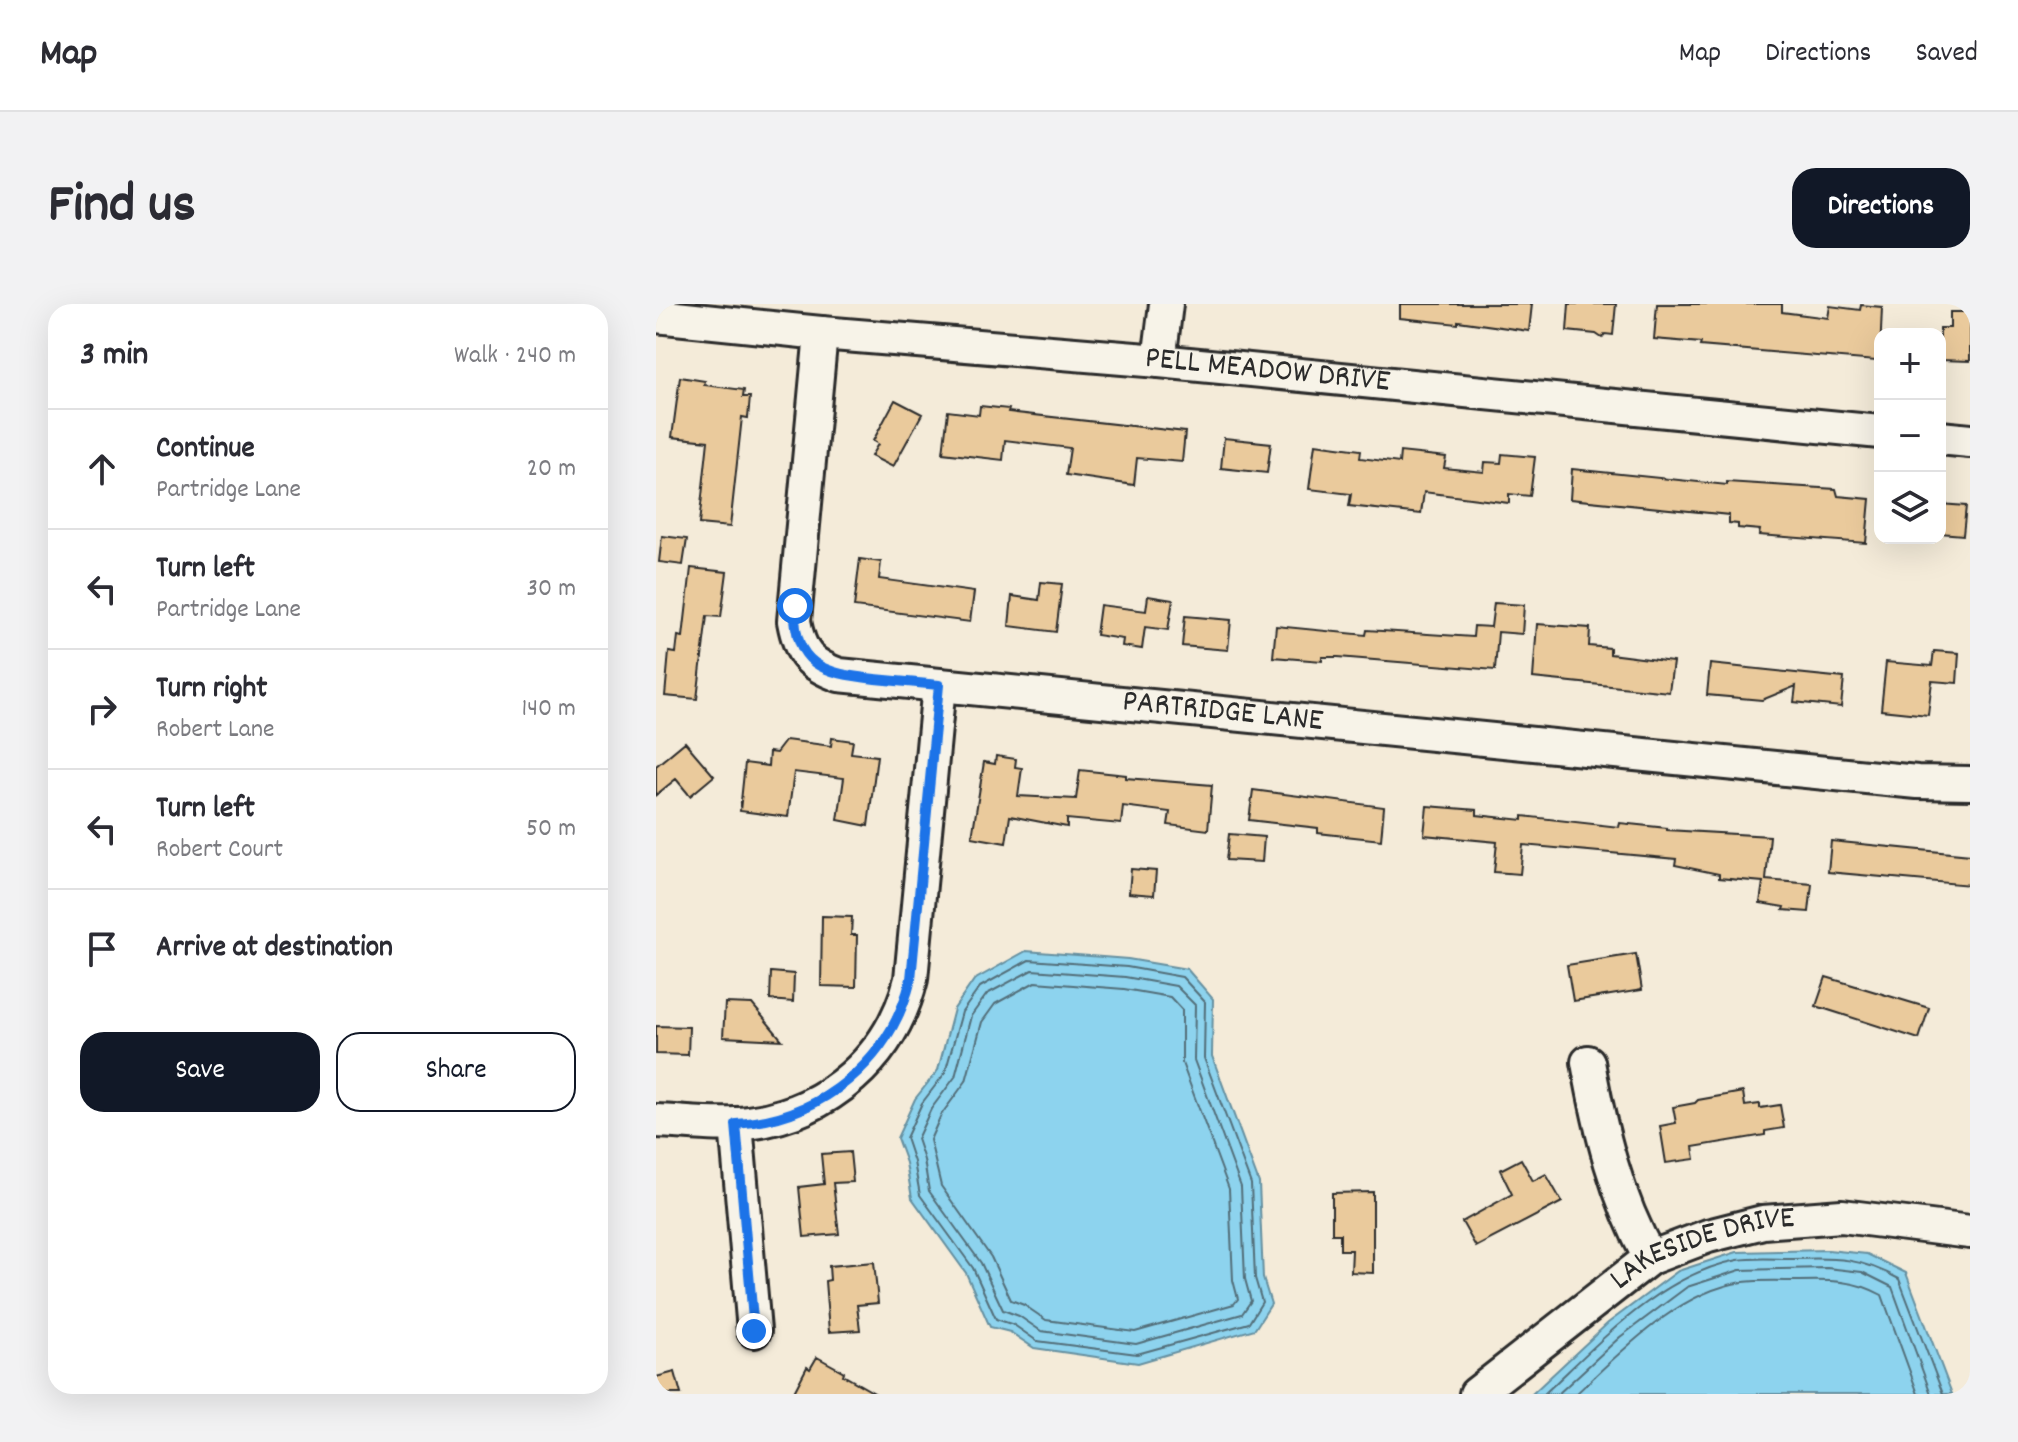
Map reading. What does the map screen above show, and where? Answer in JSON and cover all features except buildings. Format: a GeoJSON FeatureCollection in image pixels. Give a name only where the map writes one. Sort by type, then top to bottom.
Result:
{"type":"FeatureCollection","features":[{"type":"Feature","properties":{"kind":"street"},"geometry":{"type":"LineString","coordinates":[[1159,361],[1166,304]]}},
{"type":"Feature","properties":{"kind":"street","name":"PELL MEADOW DRIVE"},"geometry":{"type":"LineString","coordinates":[[656,316],[1159,361],[1874,431]]}},
{"type":"Feature","properties":{"kind":"street","name":"PARTRIDGE LANE"},"geometry":{"type":"LineString","coordinates":[[821,333],[794,621],[800,646],[816,665],[839,675],[1901,780],[1970,783]]}},
{"type":"Feature","properties":{"kind":"street"},"geometry":{"type":"LineString","coordinates":[[1946,439],[1970,441]]}},
{"type":"Feature","properties":{"kind":"street"},"geometry":{"type":"LineString","coordinates":[[656,1121],[736,1124],[788,1115],[820,1101],[847,1084],[870,1060],[897,1022],[911,979],[939,685]]}},
{"type":"Feature","properties":{"kind":"street"},"geometry":{"type":"LineString","coordinates":[[1588,1062],[1597,1113],[1613,1172],[1630,1222],[1650,1258]]}},
{"type":"Feature","properties":{"kind":"street"},"geometry":{"type":"LineString","coordinates":[[736,1124],[754,1331]]}},
{"type":"Feature","properties":{"kind":"street","name":"LAKESIDE DRIVE"},"geometry":{"type":"LineString","coordinates":[[1476,1394],[1650,1258],[1708,1236],[1763,1222],[1842,1216],[1970,1232]]}},
{"type":"Feature","properties":{"kind":"water"},"geometry":{"type":"Polygon","coordinates":[[[1026,951],[1128,959],[1187,969],[1213,999],[1212,1056],[1259,1183],[1263,1278],[1271,1304],[1255,1329],[1138,1363],[1034,1348],[1010,1332],[990,1327],[966,1273],[912,1198],[906,1163],[897,1138],[915,1099],[938,1070],[954,1009],[974,980],[1026,951]]]}},
{"type":"Feature","properties":{"kind":"water"},"geometry":{"type":"Polygon","coordinates":[[[1828,1250],[1867,1254],[1906,1273],[1952,1394],[1532,1394],[1608,1323],[1678,1271],[1737,1252],[1828,1250]]]}},
{"type":"Feature","properties":{"kind":"route"},"geometry":{"type":"LineString","coordinates":[[754,1331],[736,1124],[788,1115],[820,1101],[847,1084],[885,1043],[897,1022],[911,979],[939,685],[839,675],[816,665],[806,657],[800,646],[794,621],[795,606]]}}]}
